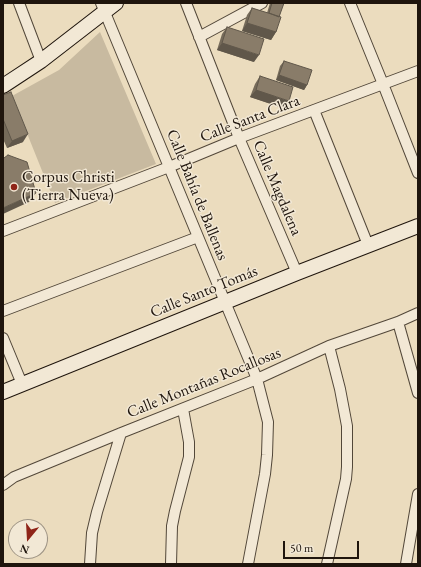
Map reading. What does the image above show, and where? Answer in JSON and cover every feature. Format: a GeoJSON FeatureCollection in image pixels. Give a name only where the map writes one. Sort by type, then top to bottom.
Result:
{"type":"FeatureCollection","features":[{"type":"Feature","properties":{"kind":"street"},"geometry":{"type":"LineString","coordinates":[[19,3],[42,61]]}},
{"type":"Feature","properties":{"kind":"street"},"geometry":{"type":"LineString","coordinates":[[3,86],[42,61],[103,7],[116,3]]}},
{"type":"Feature","properties":{"kind":"street","name":"Calle Magdalena"},"geometry":{"type":"LineString","coordinates":[[186,3],[239,138],[297,273]]}},
{"type":"Feature","properties":{"kind":"street"},"geometry":{"type":"LineString","coordinates":[[199,37],[262,3]]}},
{"type":"Feature","properties":{"kind":"street"},"geometry":{"type":"LineString","coordinates":[[350,3],[418,173]]}},
{"type":"Feature","properties":{"kind":"street","name":"Calle Bahía de Ballenas"},"geometry":{"type":"LineString","coordinates":[[103,7],[257,380],[268,422],[265,474],[248,564]]}},
{"type":"Feature","properties":{"kind":"street","name":"Calle Santa Clara"},"geometry":{"type":"LineString","coordinates":[[3,231],[169,167],[239,138],[418,71]]}},
{"type":"Feature","properties":{"kind":"street"},"geometry":{"type":"LineString","coordinates":[[314,110],[368,245]]}},
{"type":"Feature","properties":{"kind":"street","name":"Calle Santo Tomás"},"geometry":{"type":"LineString","coordinates":[[3,392],[297,273],[418,226]]}},
{"type":"Feature","properties":{"kind":"street"},"geometry":{"type":"LineString","coordinates":[[3,311],[198,237]]}},
{"type":"Feature","properties":{"kind":"street","name":"Calle Montañas Rocallosas"},"geometry":{"type":"LineString","coordinates":[[3,485],[14,476],[257,380],[329,346],[398,322],[418,313]]}},
{"type":"Feature","properties":{"kind":"street"},"geometry":{"type":"LineString","coordinates":[[398,322],[418,393]]}},
{"type":"Feature","properties":{"kind":"street"},"geometry":{"type":"LineString","coordinates":[[3,338],[22,384]]}},
{"type":"Feature","properties":{"kind":"street"},"geometry":{"type":"LineString","coordinates":[[327,564],[348,467],[347,426],[340,389],[329,346]]}},
{"type":"Feature","properties":{"kind":"street"},"geometry":{"type":"LineString","coordinates":[[171,564],[172,526],[189,457],[189,442],[183,409]]}},
{"type":"Feature","properties":{"kind":"street"},"geometry":{"type":"LineString","coordinates":[[90,564],[92,533],[121,433]]}},
{"type":"Feature","properties":{"kind":"street"},"geometry":{"type":"LineString","coordinates":[[406,564],[418,494]]}},
{"type":"Feature","properties":{"kind":"shaded area"},"geometry":{"type":"Polygon","coordinates":[[[100,32],[156,164],[55,203],[12,96],[59,70],[100,32]]]}},
{"type":"Feature","properties":{"kind":"building"},"geometry":{"type":"Polygon","coordinates":[[[272,3],[284,3],[279,17],[269,13],[272,3]]]}},
{"type":"Feature","properties":{"kind":"building"},"geometry":{"type":"Polygon","coordinates":[[[252,8],[281,17],[276,32],[247,23],[252,8]]]}},
{"type":"Feature","properties":{"kind":"building"},"geometry":{"type":"Polygon","coordinates":[[[227,27],[264,39],[259,55],[222,43],[227,27]]]}},
{"type":"Feature","properties":{"kind":"building"},"geometry":{"type":"Polygon","coordinates":[[[284,61],[312,70],[307,85],[279,75],[284,61]]]}},
{"type":"Feature","properties":{"kind":"building"},"geometry":{"type":"Polygon","coordinates":[[[260,76],[293,87],[289,101],[256,90],[260,76]]]}},
{"type":"Feature","properties":{"kind":"building"},"geometry":{"type":"Polygon","coordinates":[[[11,92],[28,134],[12,141],[3,119],[3,95],[11,92]]]}},
{"type":"Feature","properties":{"kind":"building"},"geometry":{"type":"Polygon","coordinates":[[[8,155],[27,162],[36,193],[3,208],[3,157],[4,158],[8,155]]]}},
{"type":"Feature","properties":{"kind":"place","name":"Corpus Christi (Tierra Nueva)"},"geometry":{"type":"Point","coordinates":[14,187]}}]}
